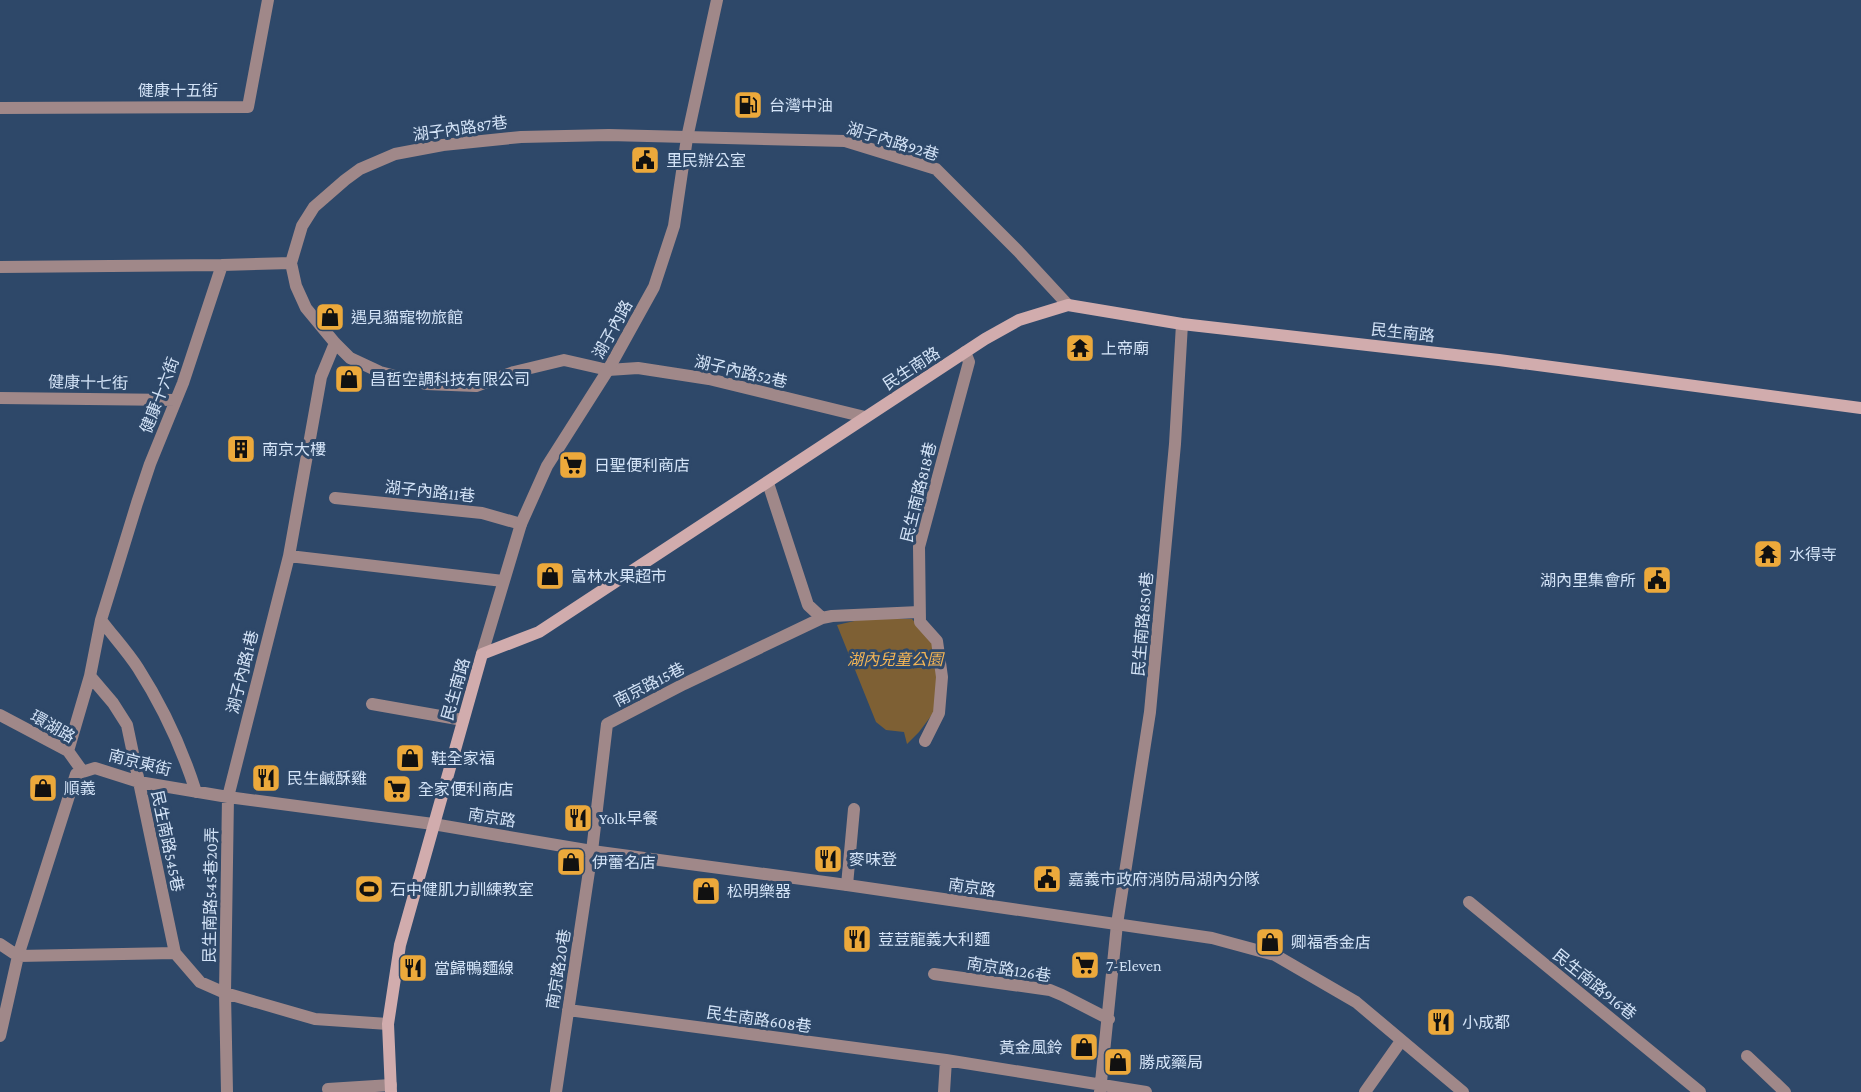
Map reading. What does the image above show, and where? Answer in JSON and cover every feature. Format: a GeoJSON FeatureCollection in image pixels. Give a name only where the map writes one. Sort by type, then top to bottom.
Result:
{"type":"FeatureCollection","features":[{"type":"Feature","properties":{"kind":"main road","name":"民生南路"},"geometry":{"type":"LineString","coordinates":[[391,1089],[388,1024],[400,945],[432,824],[482,654],[539,632],[865,417],[1018,320],[1068,305],[1182,324],[1499,360],[1861,408]]}},
{"type":"Feature","properties":{"kind":"street","name":"健康十五街"},"geometry":{"type":"LineString","coordinates":[[0,108],[248,107],[268,0]]}},
{"type":"Feature","properties":{"kind":"street","name":"湖子內路"},"geometry":{"type":"LineString","coordinates":[[482,654],[520,524],[548,466],[608,370],[654,287],[674,226],[687,138],[717,0]]}},
{"type":"Feature","properties":{"kind":"street","name":"湖子內路87巷"},"geometry":{"type":"LineString","coordinates":[[291,263],[303,226],[314,207],[360,169],[395,154],[443,145],[521,136],[609,135],[687,138]]}},
{"type":"Feature","properties":{"kind":"street","name":"湖子內路92巷"},"geometry":{"type":"LineString","coordinates":[[687,138],[845,141],[936,169],[1068,305]]}},
{"type":"Feature","properties":{"kind":"street"},"geometry":{"type":"LineString","coordinates":[[0,267],[291,263]]}},
{"type":"Feature","properties":{"kind":"street","name":"湖子內路52巷"},"geometry":{"type":"LineString","coordinates":[[291,263],[296,286],[306,308],[335,343],[351,358],[380,372],[426,384],[476,386],[514,372],[564,360],[608,370],[638,368],[709,379],[865,417]]}},
{"type":"Feature","properties":{"kind":"street","name":"健康十六街"},"geometry":{"type":"LineString","coordinates":[[68,751],[90,676],[101,620],[137,503],[183,383],[222,265]]}},
{"type":"Feature","properties":{"kind":"street","name":"民生南路850巷"},"geometry":{"type":"LineString","coordinates":[[1117,924],[1150,712],[1175,444],[1182,324]]}},
{"type":"Feature","properties":{"kind":"street","name":"湖子內路1巷"},"geometry":{"type":"LineString","coordinates":[[228,797],[289,556],[321,377],[335,343]]}},
{"type":"Feature","properties":{"kind":"street","name":"民生南路818巷"},"geometry":{"type":"LineString","coordinates":[[925,741],[939,713],[942,677],[937,641],[920,622],[919,547],[969,362],[965,352]]}},
{"type":"Feature","properties":{"kind":"street","name":"健康十七街"},"geometry":{"type":"LineString","coordinates":[[0,398],[176,400]]}},
{"type":"Feature","properties":{"kind":"street"},"geometry":{"type":"LineString","coordinates":[[768,483],[808,605],[822,618]]}},
{"type":"Feature","properties":{"kind":"street","name":"湖子內路11巷"},"geometry":{"type":"LineString","coordinates":[[335,498],[483,513],[520,524]]}},
{"type":"Feature","properties":{"kind":"street"},"geometry":{"type":"LineString","coordinates":[[289,556],[503,581]]}},
{"type":"Feature","properties":{"kind":"street","name":"南京路15巷"},"geometry":{"type":"LineString","coordinates":[[592,851],[607,724],[684,684],[822,618],[920,612]]}},
{"type":"Feature","properties":{"kind":"street"},"geometry":{"type":"LineString","coordinates":[[101,620],[138,668],[173,731],[187,762],[196,792]]}},
{"type":"Feature","properties":{"kind":"street","name":"民生南路545巷"},"geometry":{"type":"LineString","coordinates":[[90,676],[128,725],[176,953],[200,982],[225,993],[315,1020],[388,1024]]}},
{"type":"Feature","properties":{"kind":"street"},"geometry":{"type":"LineString","coordinates":[[372,704],[463,720]]}},
{"type":"Feature","properties":{"kind":"street","name":"環湖路"},"geometry":{"type":"LineString","coordinates":[[0,715],[68,751],[84,772]]}},
{"type":"Feature","properties":{"kind":"street","name":"南京東街"},"geometry":{"type":"LineString","coordinates":[[0,1036],[18,956],[76,774],[95,768],[139,782],[196,792],[432,824]]}},
{"type":"Feature","properties":{"kind":"street","name":"民生南路545巷20弄"},"geometry":{"type":"LineString","coordinates":[[227,1092],[225,993],[228,797]]}},
{"type":"Feature","properties":{"kind":"street"},"geometry":{"type":"LineString","coordinates":[[847,885],[854,809]]}},
{"type":"Feature","properties":{"kind":"street","name":"南京路"},"geometry":{"type":"LineString","coordinates":[[432,824],[592,851],[1212,938],[1275,955],[1356,1002],[1463,1092]]}},
{"type":"Feature","properties":{"kind":"street","name":"南京路20巷"},"geometry":{"type":"LineString","coordinates":[[556,1092],[592,851]]}},
{"type":"Feature","properties":{"kind":"street","name":"民生南路916巷"},"geometry":{"type":"LineString","coordinates":[[1469,902],[1700,1092]]}},
{"type":"Feature","properties":{"kind":"street"},"geometry":{"type":"LineString","coordinates":[[1101,1088],[1117,924]]}},
{"type":"Feature","properties":{"kind":"street"},"geometry":{"type":"LineString","coordinates":[[0,944],[18,956],[176,953]]}},
{"type":"Feature","properties":{"kind":"street","name":"南京路126巷"},"geometry":{"type":"LineString","coordinates":[[934,974],[1050,990],[1109,1020]]}},
{"type":"Feature","properties":{"kind":"street","name":"民生南路608巷"},"geometry":{"type":"LineString","coordinates":[[568,1010],[946,1060],[1101,1088],[1146,1092]]}},
{"type":"Feature","properties":{"kind":"street"},"geometry":{"type":"LineString","coordinates":[[1365,1092],[1401,1041]]}},
{"type":"Feature","properties":{"kind":"street"},"geometry":{"type":"LineString","coordinates":[[1747,1056],[1785,1092]]}},
{"type":"Feature","properties":{"kind":"street"},"geometry":{"type":"LineString","coordinates":[[944,1092],[946,1060]]}},
{"type":"Feature","properties":{"kind":"street"},"geometry":{"type":"LineString","coordinates":[[328,1089],[391,1089]]}},
{"type":"Feature","properties":{"kind":"green space","name":"湖內兒童公園"},"geometry":{"type":"Polygon","coordinates":[[[863,619],[912,619],[933,642],[938,679],[934,712],[907,744],[904,732],[886,730],[876,722],[837,625],[863,619]]]}},
{"type":"Feature","properties":{"kind":"place","name":"台灣中油"},"geometry":{"type":"Point","coordinates":[748,105]}},
{"type":"Feature","properties":{"kind":"place","name":"里民辦公室"},"geometry":{"type":"Point","coordinates":[645,160]}},
{"type":"Feature","properties":{"kind":"place","name":"遇見貓寵物旅館"},"geometry":{"type":"Point","coordinates":[330,317]}},
{"type":"Feature","properties":{"kind":"place","name":"上帝廟"},"geometry":{"type":"Point","coordinates":[1080,348]}},
{"type":"Feature","properties":{"kind":"place","name":"昌哲空調科技有限公司"},"geometry":{"type":"Point","coordinates":[349,379]}},
{"type":"Feature","properties":{"kind":"place","name":"南京大樓"},"geometry":{"type":"Point","coordinates":[241,449]}},
{"type":"Feature","properties":{"kind":"place","name":"日聖便利商店"},"geometry":{"type":"Point","coordinates":[573,465]}},
{"type":"Feature","properties":{"kind":"place","name":"水得寺"},"geometry":{"type":"Point","coordinates":[1768,554]}},
{"type":"Feature","properties":{"kind":"place","name":"富林水果超市"},"geometry":{"type":"Point","coordinates":[550,576]}},
{"type":"Feature","properties":{"kind":"place","name":"湖內里集會所"},"geometry":{"type":"Point","coordinates":[1657,580]}},
{"type":"Feature","properties":{"kind":"place","name":"鞋全家福"},"geometry":{"type":"Point","coordinates":[410,758]}},
{"type":"Feature","properties":{"kind":"place","name":"民生鹹酥雞"},"geometry":{"type":"Point","coordinates":[266,778]}},
{"type":"Feature","properties":{"kind":"place","name":"順義"},"geometry":{"type":"Point","coordinates":[43,788]}},
{"type":"Feature","properties":{"kind":"place","name":"全家便利商店"},"geometry":{"type":"Point","coordinates":[397,789]}},
{"type":"Feature","properties":{"kind":"place","name":"Yolk早餐"},"geometry":{"type":"Point","coordinates":[578,818]}},
{"type":"Feature","properties":{"kind":"place","name":"麥味登"},"geometry":{"type":"Point","coordinates":[828,859]}},
{"type":"Feature","properties":{"kind":"place","name":"伊蕾名店"},"geometry":{"type":"Point","coordinates":[571,862]}},
{"type":"Feature","properties":{"kind":"place","name":"嘉義市政府消防局湖內分隊"},"geometry":{"type":"Point","coordinates":[1047,879]}},
{"type":"Feature","properties":{"kind":"place","name":"石中健肌力訓練教室"},"geometry":{"type":"Point","coordinates":[369,889]}},
{"type":"Feature","properties":{"kind":"place","name":"松明樂器"},"geometry":{"type":"Point","coordinates":[706,891]}},
{"type":"Feature","properties":{"kind":"place","name":"荳荳龍義大利麵"},"geometry":{"type":"Point","coordinates":[857,939]}},
{"type":"Feature","properties":{"kind":"place","name":"卿福香金店"},"geometry":{"type":"Point","coordinates":[1270,942]}},
{"type":"Feature","properties":{"kind":"place","name":"7-Eleven"},"geometry":{"type":"Point","coordinates":[1085,965]}},
{"type":"Feature","properties":{"kind":"place","name":"當歸鴨麵線"},"geometry":{"type":"Point","coordinates":[413,968]}},
{"type":"Feature","properties":{"kind":"place","name":"小成都"},"geometry":{"type":"Point","coordinates":[1441,1022]}},
{"type":"Feature","properties":{"kind":"place","name":"黃金風鈴"},"geometry":{"type":"Point","coordinates":[1084,1047]}},
{"type":"Feature","properties":{"kind":"place","name":"勝成藥局"},"geometry":{"type":"Point","coordinates":[1118,1062]}}]}
